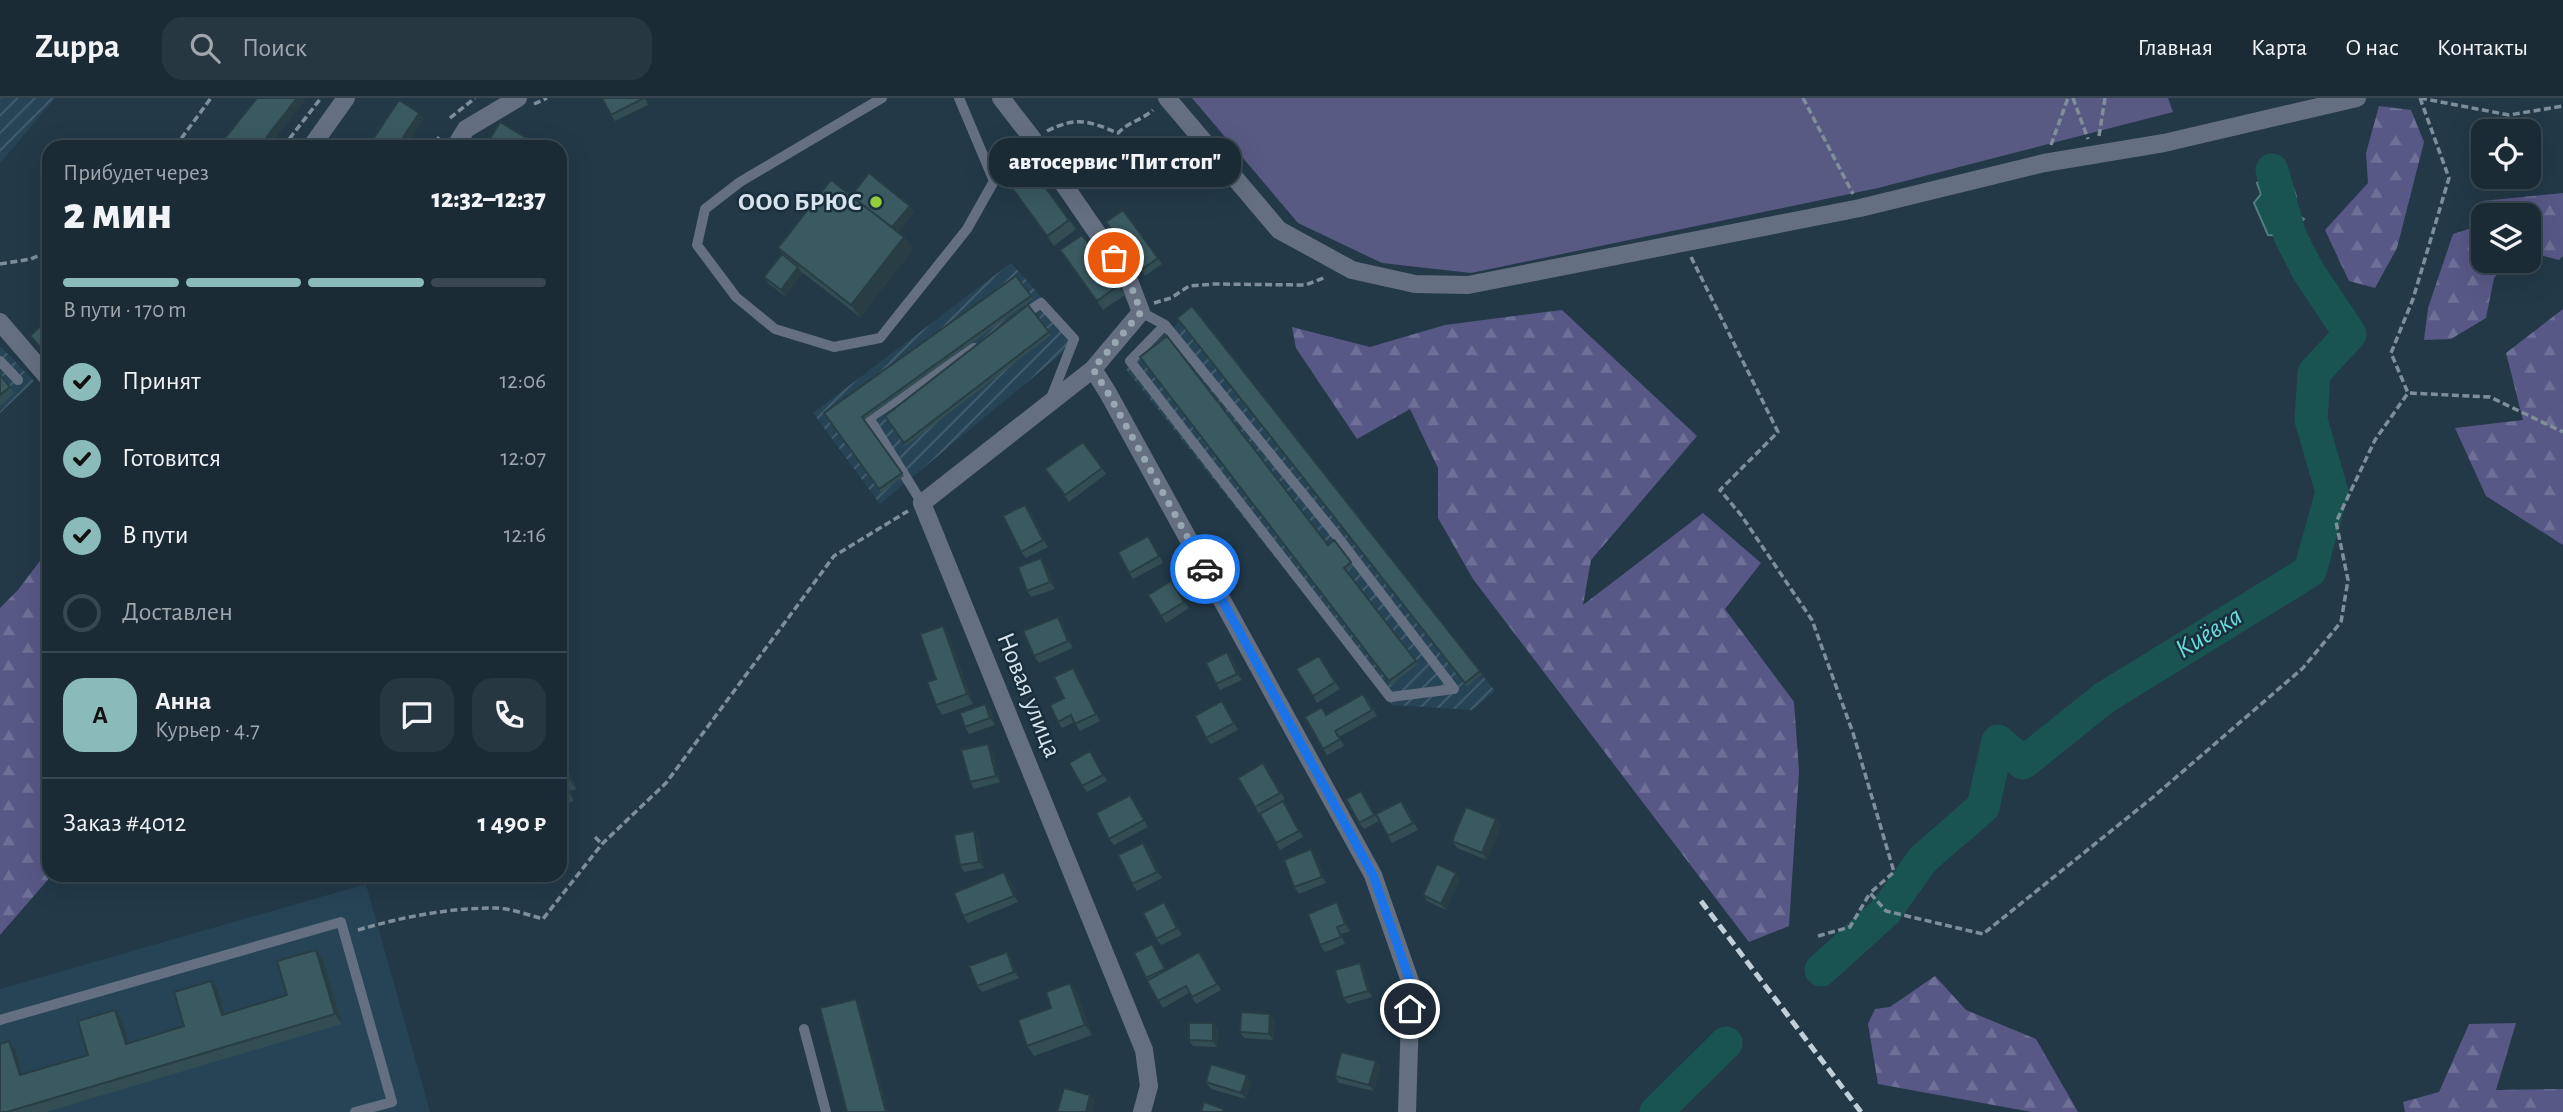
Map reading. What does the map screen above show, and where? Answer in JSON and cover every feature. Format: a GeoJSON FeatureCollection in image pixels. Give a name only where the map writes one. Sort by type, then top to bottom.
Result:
{"type":"FeatureCollection","features":[{"type":"Feature","properties":{"kind":"street"},"geometry":{"type":"LineString","coordinates":[[316,140],[346,98]]}},
{"type":"Feature","properties":{"kind":"street"},"geometry":{"type":"LineString","coordinates":[[459,140],[466,129],[518,98]]}},
{"type":"Feature","properties":{"kind":"street"},"geometry":{"type":"LineString","coordinates":[[922,503],[1093,369],[1141,312],[1128,278],[1032,138],[1001,98]]}},
{"type":"Feature","properties":{"kind":"street"},"geometry":{"type":"LineString","coordinates":[[1163,101],[1279,230],[1352,270],[1415,284],[1468,285],[1860,208],[2044,163],[2164,143],[2357,98]]}},
{"type":"Feature","properties":{"kind":"street"},"geometry":{"type":"LineString","coordinates":[[0,322],[42,371]]}},
{"type":"Feature","properties":{"kind":"street"},"geometry":{"type":"LineString","coordinates":[[1093,369],[1373,875],[1411,984],[1408,1112]]}},
{"type":"Feature","properties":{"kind":"street","name":"Новая улица"},"geometry":{"type":"LineString","coordinates":[[922,503],[1144,1050],[1149,1086],[1142,1112]]}},
{"type":"Feature","properties":{"kind":"lane"},"geometry":{"type":"LineString","coordinates":[[882,98],[740,182],[705,209],[697,245],[736,297],[775,328],[834,347],[880,338],[967,229],[995,181],[959,98]]}},
{"type":"Feature","properties":{"kind":"lane"},"geometry":{"type":"LineString","coordinates":[[1018,319],[1041,303],[1074,339],[1050,401]]}},
{"type":"Feature","properties":{"kind":"lane"},"geometry":{"type":"LineString","coordinates":[[1141,312],[1165,325],[1333,531],[1454,688],[1390,697],[1130,361],[1165,325]]}},
{"type":"Feature","properties":{"kind":"lane"},"geometry":{"type":"LineString","coordinates":[[922,503],[869,418],[984,342]]}},
{"type":"Feature","properties":{"kind":"lane"},"geometry":{"type":"LineString","coordinates":[[0,361],[18,380]]}},
{"type":"Feature","properties":{"kind":"lane"},"geometry":{"type":"LineString","coordinates":[[0,1020],[341,922],[392,1102],[355,1112]]}},
{"type":"Feature","properties":{"kind":"lane"},"geometry":{"type":"LineString","coordinates":[[804,1029],[825,1112]]}},
{"type":"Feature","properties":{"kind":"path"},"geometry":{"type":"LineString","coordinates":[[180,140],[211,98]]}},
{"type":"Feature","properties":{"kind":"path"},"geometry":{"type":"LineString","coordinates":[[288,140],[321,98]]}},
{"type":"Feature","properties":{"kind":"path"},"geometry":{"type":"LineString","coordinates":[[1803,98],[1860,208]]}},
{"type":"Feature","properties":{"kind":"path"},"geometry":{"type":"LineString","coordinates":[[2070,98],[2096,156]]}},
{"type":"Feature","properties":{"kind":"path"},"geometry":{"type":"LineString","coordinates":[[2044,163],[2070,98]]}},
{"type":"Feature","properties":{"kind":"path"},"geometry":{"type":"LineString","coordinates":[[2096,156],[2105,98]]}},
{"type":"Feature","properties":{"kind":"path"},"geometry":{"type":"LineString","coordinates":[[2408,393],[2390,353],[2413,299],[2449,178],[2420,98],[2510,115],[2563,106]]}},
{"type":"Feature","properties":{"kind":"path"},"geometry":{"type":"LineString","coordinates":[[1032,138],[1059,125],[1086,120],[1118,133],[1126,125],[1145,117],[1163,101]]}},
{"type":"Feature","properties":{"kind":"path"},"geometry":{"type":"LineString","coordinates":[[1684,244],[1778,432],[1720,490],[1741,515],[1812,620],[1853,733],[1894,872],[1870,893],[1850,927],[1818,936]]}},
{"type":"Feature","properties":{"kind":"path"},"geometry":{"type":"LineString","coordinates":[[0,264],[31,259],[42,254]]}},
{"type":"Feature","properties":{"kind":"path"},"geometry":{"type":"LineString","coordinates":[[1141,312],[1189,286],[1305,285],[1352,270]]}},
{"type":"Feature","properties":{"kind":"path"},"geometry":{"type":"LineString","coordinates":[[2408,393],[2490,397],[2563,432]]}},
{"type":"Feature","properties":{"kind":"path"},"geometry":{"type":"LineString","coordinates":[[1870,893],[1886,911],[1983,934],[2152,798],[2303,668],[2341,622],[2348,580],[2336,522],[2375,440],[2408,393]]}},
{"type":"Feature","properties":{"kind":"path"},"geometry":{"type":"LineString","coordinates":[[345,934],[396,919],[444,912],[497,908],[543,919],[602,844],[666,783],[834,556],[922,503]]}},
{"type":"Feature","properties":{"kind":"path"},"geometry":{"type":"LineString","coordinates":[[595,836],[602,844]]}},
{"type":"Feature","properties":{"kind":"shaded area"},"geometry":{"type":"Polygon","coordinates":[[[0,98],[55,98],[0,163],[0,98]]]}},
{"type":"Feature","properties":{"kind":"shaded area"},"geometry":{"type":"Polygon","coordinates":[[[1192,98],[2168,98],[2173,112],[1878,188],[1471,273],[1382,263],[1298,223],[1192,98]]]}},
{"type":"Feature","properties":{"kind":"shaded area"},"geometry":{"type":"Polygon","coordinates":[[[2272,170],[2289,178],[2296,196],[2293,212],[2304,219],[2290,236],[2268,235],[2254,203],[2261,194],[2257,183],[2272,170]]]}},
{"type":"Feature","properties":{"kind":"shaded area"},"geometry":{"type":"Polygon","coordinates":[[[1011,263],[1079,339],[880,504],[813,413],[1011,263]]]}},
{"type":"Feature","properties":{"kind":"shaded area"},"geometry":{"type":"Polygon","coordinates":[[[1194,309],[1495,691],[1472,710],[1392,705],[1126,369],[1194,309]]]}},
{"type":"Feature","properties":{"kind":"shaded area"},"geometry":{"type":"Polygon","coordinates":[[[0,346],[34,381],[0,413],[0,346]]]}},
{"type":"Feature","properties":{"kind":"shaded area"},"geometry":{"type":"Polygon","coordinates":[[[366,884],[430,1112],[0,1112],[0,989],[366,884]]]}},
{"type":"Feature","properties":{"kind":"green space"},"geometry":{"type":"Polygon","coordinates":[[[2379,106],[2411,110],[2424,142],[2397,248],[2375,288],[2349,281],[2325,230],[2368,183],[2366,153],[2379,106]]]}},
{"type":"Feature","properties":{"kind":"green space"},"geometry":{"type":"Polygon","coordinates":[[[2563,193],[2563,256],[2559,260],[2541,255],[2541,203],[2482,201],[2563,193]]]}},
{"type":"Feature","properties":{"kind":"green space"},"geometry":{"type":"Polygon","coordinates":[[[2471,228],[2471,273],[2499,273],[2494,278],[2486,318],[2451,339],[2424,340],[2428,308],[2453,234],[2471,228]]]}},
{"type":"Feature","properties":{"kind":"green space"},"geometry":{"type":"Polygon","coordinates":[[[2563,309],[2563,545],[2486,496],[2455,428],[2523,420],[2506,353],[2563,309]]]}},
{"type":"Feature","properties":{"kind":"green space"},"geometry":{"type":"Polygon","coordinates":[[[1562,310],[1697,436],[1591,560],[1583,605],[1703,513],[1761,563],[1725,609],[1794,702],[1799,771],[1789,926],[1749,942],[1473,579],[1438,518],[1438,468],[1410,409],[1357,439],[1296,348],[1292,327],[1370,347],[1445,325],[1562,310]]]}},
{"type":"Feature","properties":{"kind":"green space"},"geometry":{"type":"Polygon","coordinates":[[[42,558],[42,882],[46,882],[0,935],[0,608],[18,590],[42,558]]]}},
{"type":"Feature","properties":{"kind":"green space"},"geometry":{"type":"Polygon","coordinates":[[[1935,976],[1966,1010],[2036,1039],[2078,1112],[2032,1112],[1878,1084],[1868,1024],[1875,1009],[1890,1007],[1935,976]]]}},
{"type":"Feature","properties":{"kind":"green space"},"geometry":{"type":"Polygon","coordinates":[[[2516,1023],[2496,1090],[2563,1089],[2563,1112],[2405,1112],[2403,1102],[2439,1092],[2469,1024],[2516,1023]]]}},
{"type":"Feature","properties":{"kind":"building"},"geometry":{"type":"Polygon","coordinates":[[[257,98],[297,98],[264,140],[224,140],[257,98]]]}},
{"type":"Feature","properties":{"kind":"building"},"geometry":{"type":"Polygon","coordinates":[[[602,98],[644,98],[611,115],[602,98]]]}},
{"type":"Feature","properties":{"kind":"building"},"geometry":{"type":"Polygon","coordinates":[[[399,100],[419,113],[402,140],[373,140],[399,100]]]}},
{"type":"Feature","properties":{"kind":"building"},"geometry":{"type":"Polygon","coordinates":[[[500,122],[530,140],[489,140],[500,122]]]}},
{"type":"Feature","properties":{"kind":"building"},"geometry":{"type":"Polygon","coordinates":[[[1029,165],[1069,220],[1047,236],[1007,181],[1029,165]]]}},
{"type":"Feature","properties":{"kind":"building"},"geometry":{"type":"Polygon","coordinates":[[[869,173],[910,206],[892,227],[851,196],[869,173]]]}},
{"type":"Feature","properties":{"kind":"building"},"geometry":{"type":"Polygon","coordinates":[[[831,180],[904,237],[851,305],[778,248],[831,180]]]}},
{"type":"Feature","properties":{"kind":"building"},"geometry":{"type":"Polygon","coordinates":[[[1123,210],[1158,258],[1141,270],[1106,222],[1123,210]]]}},
{"type":"Feature","properties":{"kind":"building"},"geometry":{"type":"Polygon","coordinates":[[[1082,235],[1119,285],[1097,301],[1060,250],[1082,235]]]}},
{"type":"Feature","properties":{"kind":"building"},"geometry":{"type":"Polygon","coordinates":[[[782,254],[798,267],[781,290],[764,277],[782,254]]]}},
{"type":"Feature","properties":{"kind":"building"},"geometry":{"type":"Polygon","coordinates":[[[1016,276],[1031,296],[862,417],[902,473],[879,489],[824,413],[1016,276]]]}},
{"type":"Feature","properties":{"kind":"building"},"geometry":{"type":"Polygon","coordinates":[[[1028,305],[1049,332],[904,443],[885,416],[1028,305]]]}},
{"type":"Feature","properties":{"kind":"building"},"geometry":{"type":"Polygon","coordinates":[[[1192,306],[1480,671],[1465,683],[1177,318],[1192,306]]]}},
{"type":"Feature","properties":{"kind":"building"},"geometry":{"type":"Polygon","coordinates":[[[42,325],[42,349],[30,336],[42,325]]]}},
{"type":"Feature","properties":{"kind":"building"},"geometry":{"type":"Polygon","coordinates":[[[1167,336],[1328,545],[1334,540],[1351,562],[1344,568],[1416,661],[1389,681],[1140,357],[1167,336]]]}},
{"type":"Feature","properties":{"kind":"building"},"geometry":{"type":"Polygon","coordinates":[[[0,375],[10,387],[0,395],[0,375]]]}},
{"type":"Feature","properties":{"kind":"building"},"geometry":{"type":"Polygon","coordinates":[[[1083,442],[1102,468],[1065,495],[1045,469],[1083,442]]]}},
{"type":"Feature","properties":{"kind":"building"},"geometry":{"type":"Polygon","coordinates":[[[1025,505],[1043,540],[1021,552],[1003,516],[1025,505]]]}},
{"type":"Feature","properties":{"kind":"building"},"geometry":{"type":"Polygon","coordinates":[[[1148,536],[1159,556],[1129,573],[1118,552],[1148,536]]]}},
{"type":"Feature","properties":{"kind":"building"},"geometry":{"type":"Polygon","coordinates":[[[1041,558],[1050,582],[1027,591],[1018,567],[1041,558]]]}},
{"type":"Feature","properties":{"kind":"building"},"geometry":{"type":"Polygon","coordinates":[[[1171,581],[1184,602],[1161,616],[1148,595],[1171,581]]]}},
{"type":"Feature","properties":{"kind":"building"},"geometry":{"type":"Polygon","coordinates":[[[1058,617],[1068,641],[1034,656],[1023,631],[1058,617]]]}},
{"type":"Feature","properties":{"kind":"building"},"geometry":{"type":"Polygon","coordinates":[[[943,626],[967,694],[936,705],[927,682],[936,679],[920,634],[943,626]]]}},
{"type":"Feature","properties":{"kind":"building"},"geometry":{"type":"Polygon","coordinates":[[[1227,652],[1237,674],[1216,684],[1206,663],[1227,652]]]}},
{"type":"Feature","properties":{"kind":"building"},"geometry":{"type":"Polygon","coordinates":[[[1319,656],[1335,682],[1313,696],[1296,669],[1319,656]]]}},
{"type":"Feature","properties":{"kind":"building"},"geometry":{"type":"Polygon","coordinates":[[[1073,668],[1096,714],[1075,724],[1071,715],[1058,722],[1050,705],[1064,698],[1054,677],[1073,668]]]}},
{"type":"Feature","properties":{"kind":"building"},"geometry":{"type":"Polygon","coordinates":[[[1363,694],[1372,710],[1335,731],[1340,739],[1323,749],[1305,717],[1322,707],[1326,715],[1363,694]]]}},
{"type":"Feature","properties":{"kind":"building"},"geometry":{"type":"Polygon","coordinates":[[[1222,701],[1234,723],[1206,738],[1195,716],[1222,701]]]}},
{"type":"Feature","properties":{"kind":"building"},"geometry":{"type":"Polygon","coordinates":[[[985,704],[990,718],[965,727],[960,713],[985,704]]]}},
{"type":"Feature","properties":{"kind":"building"},"geometry":{"type":"Polygon","coordinates":[[[988,744],[996,776],[970,782],[961,750],[988,744]]]}},
{"type":"Feature","properties":{"kind":"building"},"geometry":{"type":"Polygon","coordinates":[[[1090,751],[1103,775],[1082,786],[1069,763],[1090,751]]]}},
{"type":"Feature","properties":{"kind":"building"},"geometry":{"type":"Polygon","coordinates":[[[1263,763],[1280,793],[1255,807],[1238,778],[1263,763]]]}},
{"type":"Feature","properties":{"kind":"building"},"geometry":{"type":"Polygon","coordinates":[[[1361,791],[1374,815],[1359,823],[1346,799],[1361,791]]]}},
{"type":"Feature","properties":{"kind":"building"},"geometry":{"type":"Polygon","coordinates":[[[1130,795],[1144,820],[1109,839],[1096,813],[1130,795]]]}},
{"type":"Feature","properties":{"kind":"building"},"geometry":{"type":"Polygon","coordinates":[[[1283,801],[1299,831],[1276,843],[1260,814],[1283,801]]]}},
{"type":"Feature","properties":{"kind":"building"},"geometry":{"type":"Polygon","coordinates":[[[1401,801],[1413,823],[1388,836],[1376,814],[1401,801]]]}},
{"type":"Feature","properties":{"kind":"building"},"geometry":{"type":"Polygon","coordinates":[[[1466,807],[1496,819],[1482,853],[1452,841],[1466,807]]]}},
{"type":"Feature","properties":{"kind":"building"},"geometry":{"type":"Polygon","coordinates":[[[974,831],[979,862],[960,865],[954,835],[974,831]]]}},
{"type":"Feature","properties":{"kind":"building"},"geometry":{"type":"Polygon","coordinates":[[[1143,843],[1157,872],[1132,884],[1118,855],[1143,843]]]}},
{"type":"Feature","properties":{"kind":"building"},"geometry":{"type":"Polygon","coordinates":[[[1311,849],[1322,877],[1294,887],[1284,860],[1311,849]]]}},
{"type":"Feature","properties":{"kind":"building"},"geometry":{"type":"Polygon","coordinates":[[[1437,864],[1456,873],[1441,904],[1423,895],[1437,864]]]}},
{"type":"Feature","properties":{"kind":"building"},"geometry":{"type":"Polygon","coordinates":[[[1004,872],[1014,896],[963,916],[954,893],[1004,872]]]}},
{"type":"Feature","properties":{"kind":"building"},"geometry":{"type":"Polygon","coordinates":[[[1164,902],[1177,928],[1156,939],[1143,913],[1164,902]]]}},
{"type":"Feature","properties":{"kind":"building"},"geometry":{"type":"Polygon","coordinates":[[[1337,902],[1345,924],[1337,927],[1341,937],[1320,945],[1308,914],[1337,902]]]}},
{"type":"Feature","properties":{"kind":"building"},"geometry":{"type":"Polygon","coordinates":[[[1152,944],[1165,969],[1146,978],[1134,953],[1152,944]]]}},
{"type":"Feature","properties":{"kind":"building"},"geometry":{"type":"Polygon","coordinates":[[[316,950],[335,1014],[0,1112],[0,1044],[9,1041],[20,1075],[88,1055],[78,1021],[115,1010],[126,1044],[184,1026],[174,992],[211,981],[222,1015],[287,995],[277,961],[316,950]]]}},
{"type":"Feature","properties":{"kind":"building"},"geometry":{"type":"Polygon","coordinates":[[[1007,952],[1014,972],[977,986],[969,966],[1007,952]]]}},
{"type":"Feature","properties":{"kind":"building"},"geometry":{"type":"Polygon","coordinates":[[[1199,952],[1217,984],[1192,997],[1186,986],[1158,1001],[1147,981],[1199,952]]]}},
{"type":"Feature","properties":{"kind":"building"},"geometry":{"type":"Polygon","coordinates":[[[1360,963],[1368,991],[1343,998],[1335,970],[1360,963]]]}},
{"type":"Feature","properties":{"kind":"building"},"geometry":{"type":"Polygon","coordinates":[[[1070,983],[1085,1025],[1027,1046],[1018,1020],[1051,1008],[1046,992],[1070,983]]]}},
{"type":"Feature","properties":{"kind":"building"},"geometry":{"type":"Polygon","coordinates":[[[856,999],[886,1112],[847,1112],[820,1008],[856,999]]]}},
{"type":"Feature","properties":{"kind":"building"},"geometry":{"type":"Polygon","coordinates":[[[1241,1012],[1270,1014],[1269,1034],[1240,1032],[1241,1012]]]}},
{"type":"Feature","properties":{"kind":"building"},"geometry":{"type":"Polygon","coordinates":[[[1189,1023],[1213,1023],[1213,1041],[1189,1040],[1189,1023]]]}},
{"type":"Feature","properties":{"kind":"building"},"geometry":{"type":"Polygon","coordinates":[[[1341,1052],[1376,1061],[1369,1085],[1335,1076],[1341,1052]]]}},
{"type":"Feature","properties":{"kind":"building"},"geometry":{"type":"Polygon","coordinates":[[[1211,1064],[1247,1075],[1241,1093],[1206,1082],[1211,1064]]]}},
{"type":"Feature","properties":{"kind":"building"},"geometry":{"type":"Polygon","coordinates":[[[1064,1088],[1090,1095],[1086,1112],[1057,1112],[1064,1088]]]}},
{"type":"Feature","properties":{"kind":"building"},"geometry":{"type":"Polygon","coordinates":[[[1204,1102],[1224,1109],[1222,1112],[1201,1112],[1204,1102]]]}},
{"type":"Feature","properties":{"kind":"waterway","name":"Киёвка"},"geometry":{"type":"LineString","coordinates":[[1821,970],[1886,911],[1923,859],[1983,807],[1998,741],[2023,763],[2104,698],[2310,571],[2332,492],[2311,420],[2314,373],[2350,334],[2308,271],[2290,236],[2272,170]]}},
{"type":"Feature","properties":{"kind":"waterway","name":"Киёвка"},"geometry":{"type":"LineString","coordinates":[[1656,1112],[1726,1043]]}},
{"type":"Feature","properties":{"kind":"railway"},"geometry":{"type":"LineString","coordinates":[[1701,901],[1861,1112]]}},
{"type":"Feature","properties":{"kind":"way so far"},"geometry":{"type":"LineString","coordinates":[[1114,258],[1128,278],[1141,312],[1093,369],[1205,569]]}},
{"type":"Feature","properties":{"kind":"place","name":"ООО БРЮС"},"geometry":{"type":"Point","coordinates":[876,202]}},
{"type":"Feature","properties":{"kind":"place","name":"автосервис \"Пит стоп\""},"geometry":{"type":"Point","coordinates":[1114,258]}},
{"type":"Feature","properties":{"kind":"route"},"geometry":{"type":"LineString","coordinates":[[1205,569],[1373,875],[1411,984],[1410,1009]]}}]}
